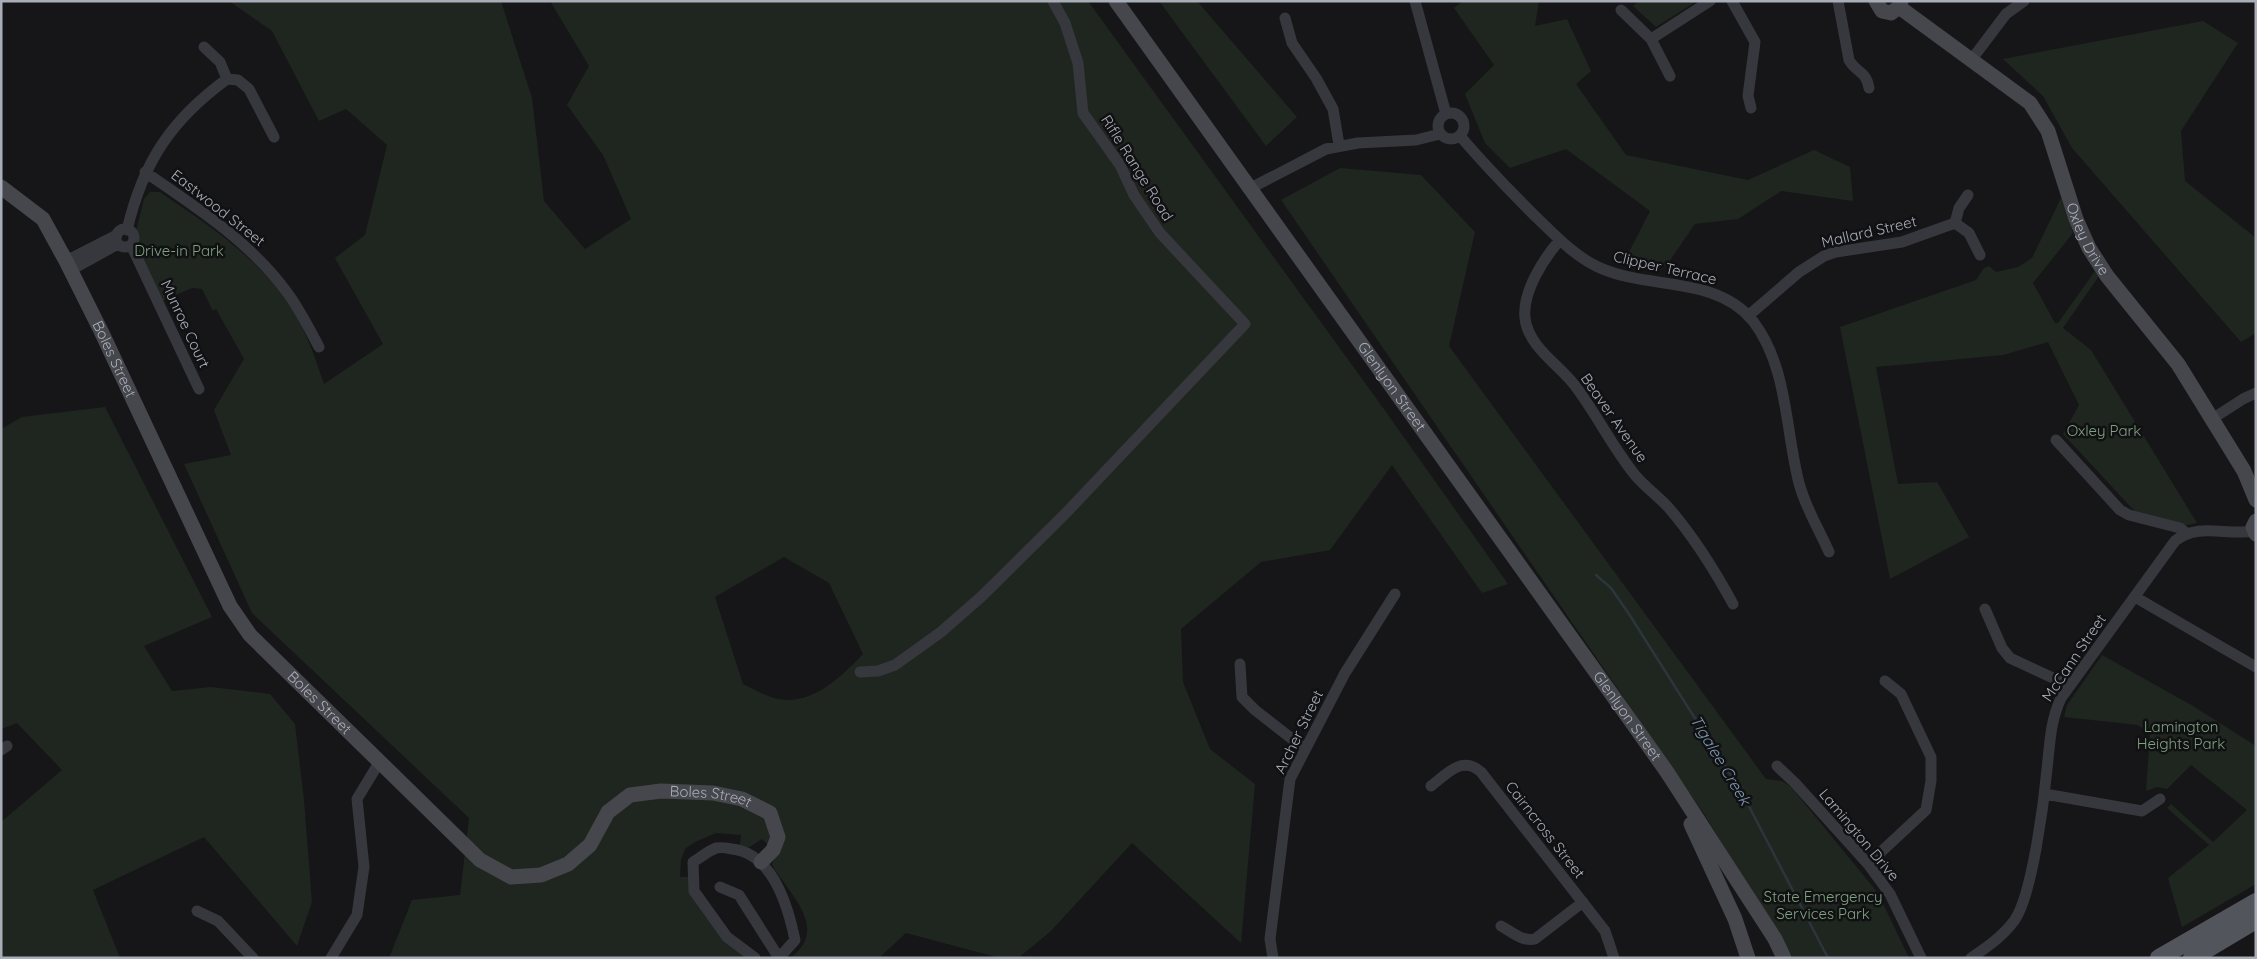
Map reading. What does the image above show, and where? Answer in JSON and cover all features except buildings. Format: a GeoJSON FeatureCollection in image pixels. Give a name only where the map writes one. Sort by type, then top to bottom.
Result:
{"type":"FeatureCollection","features":[{"type":"Feature","properties":{"kind":"main road"},"geometry":{"type":"LineString","coordinates":[[2159,958],[2256,902]]}},
{"type":"Feature","properties":{"kind":"main road"},"geometry":{"type":"LineString","coordinates":[[2192,958],[2256,920]]}},
{"type":"Feature","properties":{"kind":"street","name":"Rifle Range Road"},"geometry":{"type":"LineString","coordinates":[[860,672],[878,671],[895,665],[941,632],[981,597],[1066,514],[1245,324],[1160,233],[1134,195],[1110,150],[1083,113],[1078,63],[1065,22],[1053,1]]}},
{"type":"Feature","properties":{"kind":"street","name":"Glenlyon Street"},"geometry":{"type":"LineString","coordinates":[[1116,1],[1666,772],[1775,939],[1784,958]]}},
{"type":"Feature","properties":{"kind":"street"},"geometry":{"type":"LineString","coordinates":[[1414,1],[1446,114]]}},
{"type":"Feature","properties":{"kind":"street"},"geometry":{"type":"LineString","coordinates":[[1651,39],[1710,1]]}},
{"type":"Feature","properties":{"kind":"street"},"geometry":{"type":"LineString","coordinates":[[1732,1],[1755,42],[1748,96],[1751,108]]}},
{"type":"Feature","properties":{"kind":"street"},"geometry":{"type":"LineString","coordinates":[[1838,1],[1849,60],[1852,65],[1865,74],[1869,88]]}},
{"type":"Feature","properties":{"kind":"street"},"geometry":{"type":"LineString","coordinates":[[1876,1],[1878,7],[1886,13],[1896,11],[1900,4]]}},
{"type":"Feature","properties":{"kind":"street"},"geometry":{"type":"LineString","coordinates":[[1972,60],[2006,14],[2024,1]]}},
{"type":"Feature","properties":{"kind":"street","name":"Oxley Drive"},"geometry":{"type":"LineString","coordinates":[[1900,4],[2030,103],[2048,131],[2076,218],[2097,262],[2178,364],[2244,471],[2256,500]]}},
{"type":"Feature","properties":{"kind":"street"},"geometry":{"type":"LineString","coordinates":[[1621,10],[1651,39],[1670,76]]}},
{"type":"Feature","properties":{"kind":"street"},"geometry":{"type":"LineString","coordinates":[[1285,18],[1292,44],[1316,78],[1333,108],[1339,145]]}},
{"type":"Feature","properties":{"kind":"street"},"geometry":{"type":"LineString","coordinates":[[204,46],[220,62],[227,79]]}},
{"type":"Feature","properties":{"kind":"street"},"geometry":{"type":"LineString","coordinates":[[68,266],[121,236],[145,172],[160,146],[192,107],[227,79],[238,80],[249,88],[274,136]]}},
{"type":"Feature","properties":{"kind":"street"},"geometry":{"type":"LineString","coordinates":[[1446,114],[1455,114],[1462,119],[1464,128],[1460,136],[1452,140],[1440,134],[1438,130],[1439,120],[1446,114]]}},
{"type":"Feature","properties":{"kind":"street"},"geometry":{"type":"LineString","coordinates":[[1249,189],[1326,149],[1339,145],[1416,140],[1440,134]]}},
{"type":"Feature","properties":{"kind":"street","name":"Clipper Terrace"},"geometry":{"type":"LineString","coordinates":[[1460,136],[1494,176],[1560,240],[1584,260],[1599,267],[1640,280],[1682,285],[1707,291],[1738,306],[1748,316],[1766,341],[1776,366],[1801,492],[1829,552]]}},
{"type":"Feature","properties":{"kind":"street","name":"Eastwood Street"},"geometry":{"type":"LineString","coordinates":[[145,172],[222,227],[261,261],[287,291],[319,347]]}},
{"type":"Feature","properties":{"kind":"street","name":"Boles Street"},"geometry":{"type":"LineString","coordinates":[[1,187],[43,219],[68,266],[230,606],[250,635],[480,860],[511,877],[541,875],[568,864],[590,845],[608,812],[630,795],[662,791],[713,793],[742,799],[770,813],[778,837],[773,850],[760,862]]}},
{"type":"Feature","properties":{"kind":"street"},"geometry":{"type":"LineString","coordinates":[[1968,195],[1959,208],[1955,223],[1969,233],[1980,255]]}},
{"type":"Feature","properties":{"kind":"street","name":"Mallard Street"},"geometry":{"type":"LineString","coordinates":[[1748,316],[1799,272],[1824,256],[1836,252],[1902,242],[1955,223]]}},
{"type":"Feature","properties":{"kind":"street","name":"Munroe Court"},"geometry":{"type":"LineString","coordinates":[[121,236],[134,236],[131,245],[199,389]]}},
{"type":"Feature","properties":{"kind":"street","name":"Beaver Avenue"},"geometry":{"type":"LineString","coordinates":[[1560,240],[1546,256],[1526,299],[1525,318],[1531,334],[1540,349],[1576,387],[1635,475],[1666,505],[1692,535],[1714,567],[1733,604]]}},
{"type":"Feature","properties":{"kind":"street"},"geometry":{"type":"LineString","coordinates":[[2212,419],[2242,399],[2256,393]]}},
{"type":"Feature","properties":{"kind":"street"},"geometry":{"type":"LineString","coordinates":[[2056,440],[2120,510],[2129,516],[2180,528],[2186,533],[2197,530],[2244,533],[2255,529]]}},
{"type":"Feature","properties":{"kind":"street","name":"McCann Street"},"geometry":{"type":"LineString","coordinates":[[1971,958],[2000,937],[2016,919],[2027,890],[2045,794],[2053,715],[2070,686],[2167,550],[2186,533]]}},
{"type":"Feature","properties":{"kind":"street","name":"Archer Street"},"geometry":{"type":"LineString","coordinates":[[1274,958],[1270,939],[1290,778],[1345,673],[1395,594]]}},
{"type":"Feature","properties":{"kind":"street"},"geometry":{"type":"LineString","coordinates":[[2135,597],[2256,667]]}},
{"type":"Feature","properties":{"kind":"street"},"geometry":{"type":"LineString","coordinates":[[1985,610],[2002,648],[2010,658],[2070,686]]}},
{"type":"Feature","properties":{"kind":"street"},"geometry":{"type":"LineString","coordinates":[[1240,664],[1242,697],[1255,710],[1305,749]]}},
{"type":"Feature","properties":{"kind":"street"},"geometry":{"type":"LineString","coordinates":[[1868,864],[1926,810],[1931,781],[1931,757],[1901,694],[1885,681]]}},
{"type":"Feature","properties":{"kind":"street"},"geometry":{"type":"LineString","coordinates":[[331,958],[357,916],[364,867],[357,799],[380,761]]}},
{"type":"Feature","properties":{"kind":"street","name":"Cairncross Street"},"geometry":{"type":"LineString","coordinates":[[1431,786],[1460,765],[1467,764],[1476,767],[1605,932],[1614,958]]}},
{"type":"Feature","properties":{"kind":"street","name":"Lamington Drive"},"geometry":{"type":"LineString","coordinates":[[1777,766],[1795,783],[1868,864],[1890,894],[1921,958]]}},
{"type":"Feature","properties":{"kind":"street","name":"Glenlyon Street"},"geometry":{"type":"LineString","coordinates":[[1666,772],[1735,918],[1748,958]]}},
{"type":"Feature","properties":{"kind":"street"},"geometry":{"type":"LineString","coordinates":[[2045,794],[2142,811],[2160,799]]}},
{"type":"Feature","properties":{"kind":"street"},"geometry":{"type":"LineString","coordinates":[[720,888],[739,895],[779,958],[795,940],[790,916],[772,877],[760,862],[745,850],[718,848],[693,862],[694,891],[728,937],[755,958]]}},
{"type":"Feature","properties":{"kind":"street"},"geometry":{"type":"LineString","coordinates":[[1501,926],[1522,938],[1535,939],[1583,902]]}},
{"type":"Feature","properties":{"kind":"street"},"geometry":{"type":"LineString","coordinates":[[197,911],[218,921],[252,958]]}},
{"type":"Feature","properties":{"kind":"green space","name":"Drive-in Park"},"geometry":{"type":"Polygon","coordinates":[[[229,1],[501,1],[532,98],[544,201],[585,249],[631,219],[603,155],[567,105],[589,66],[550,1],[1088,1],[1381,405],[1508,584],[1482,593],[1392,465],[1330,550],[1261,562],[1181,629],[1183,682],[1210,749],[1255,784],[1241,943],[1132,843],[1050,932],[1018,958],[1000,958],[906,933],[879,958],[790,958],[801,948],[806,937],[807,926],[804,914],[798,903],[772,864],[776,853],[762,839],[748,848],[740,846],[741,835],[716,833],[695,842],[685,849],[681,860],[680,877],[689,877],[746,958],[389,958],[412,900],[460,895],[469,818],[252,613],[184,464],[231,455],[214,410],[244,359],[216,309],[213,311],[202,289],[192,288],[162,301],[140,255],[136,231],[144,199],[150,192],[160,192],[222,236],[260,269],[292,308],[307,337],[324,384],[383,344],[335,258],[365,235],[387,145],[346,109],[319,121],[272,31],[229,1]],[[784,557],[715,597],[743,684],[778,699],[791,700],[803,698],[814,694],[836,680],[863,654],[829,583],[784,557]]]}},
{"type":"Feature","properties":{"kind":"green space"},"geometry":{"type":"Polygon","coordinates":[[[1159,1],[1197,1],[1297,117],[1266,146],[1159,1]]]}},
{"type":"Feature","properties":{"kind":"green space"},"geometry":{"type":"Polygon","coordinates":[[[1463,1],[1539,1],[1535,26],[1567,19],[1591,71],[1576,84],[1626,155],[1748,180],[1814,150],[1850,167],[1853,201],[1781,191],[1738,219],[1695,224],[1666,266],[1626,258],[1650,211],[1566,149],[1510,168],[1485,143],[1465,94],[1494,65],[1454,8],[1463,1]]]}},
{"type":"Feature","properties":{"kind":"green space"},"geometry":{"type":"Polygon","coordinates":[[[1639,1],[1697,1],[1656,27],[1633,6],[1639,1]]]}},
{"type":"Feature","properties":{"kind":"green space"},"geometry":{"type":"Polygon","coordinates":[[[2203,21],[2238,43],[2181,131],[2185,181],[2256,238],[2256,333],[2241,342],[2072,148],[2043,96],[2003,59],[2203,21]]]}},
{"type":"Feature","properties":{"kind":"green space","name":"State Emergency Services Park"},"geometry":{"type":"Polygon","coordinates":[[[1340,168],[1421,175],[1475,232],[1449,346],[1766,779],[1782,781],[1791,787],[1878,893],[1909,958],[1793,958],[1704,814],[1281,200],[1340,168]]]}},
{"type":"Feature","properties":{"kind":"green space","name":"Oxley Park"},"geometry":{"type":"Polygon","coordinates":[[[2061,198],[2073,233],[2033,283],[2055,323],[2058,323],[2095,271],[2099,276],[2063,328],[2091,350],[2197,523],[2182,526],[2141,518],[2063,434],[2079,405],[2048,342],[2003,355],[1876,367],[1898,484],[1937,482],[1969,537],[1890,579],[1840,327],[1976,280],[1984,268],[1989,266],[1996,272],[2018,267],[2032,258],[2061,198]]]}},
{"type":"Feature","properties":{"kind":"green space"},"geometry":{"type":"Polygon","coordinates":[[[105,407],[212,617],[144,646],[172,691],[211,687],[270,694],[295,724],[304,800],[312,902],[297,946],[204,837],[93,890],[120,958],[1,958],[1,822],[62,770],[17,723],[1,729],[1,429],[22,417],[105,407]]]}},
{"type":"Feature","properties":{"kind":"green space","name":"Lamington Heights Park"},"geometry":{"type":"Polygon","coordinates":[[[2102,655],[2193,706],[2256,746],[2256,884],[2182,927],[2168,878],[2209,845],[2167,808],[2171,804],[2213,842],[2247,810],[2191,765],[2167,789],[2157,787],[2146,791],[2150,735],[2138,725],[2064,717],[2067,705],[2102,655]]]}},
{"type":"Feature","properties":{"kind":"waterway","name":"Tigalee Creek"},"geometry":{"type":"LineString","coordinates":[[1596,575],[1611,588],[1629,614],[1741,791],[1828,958]]}}]}
